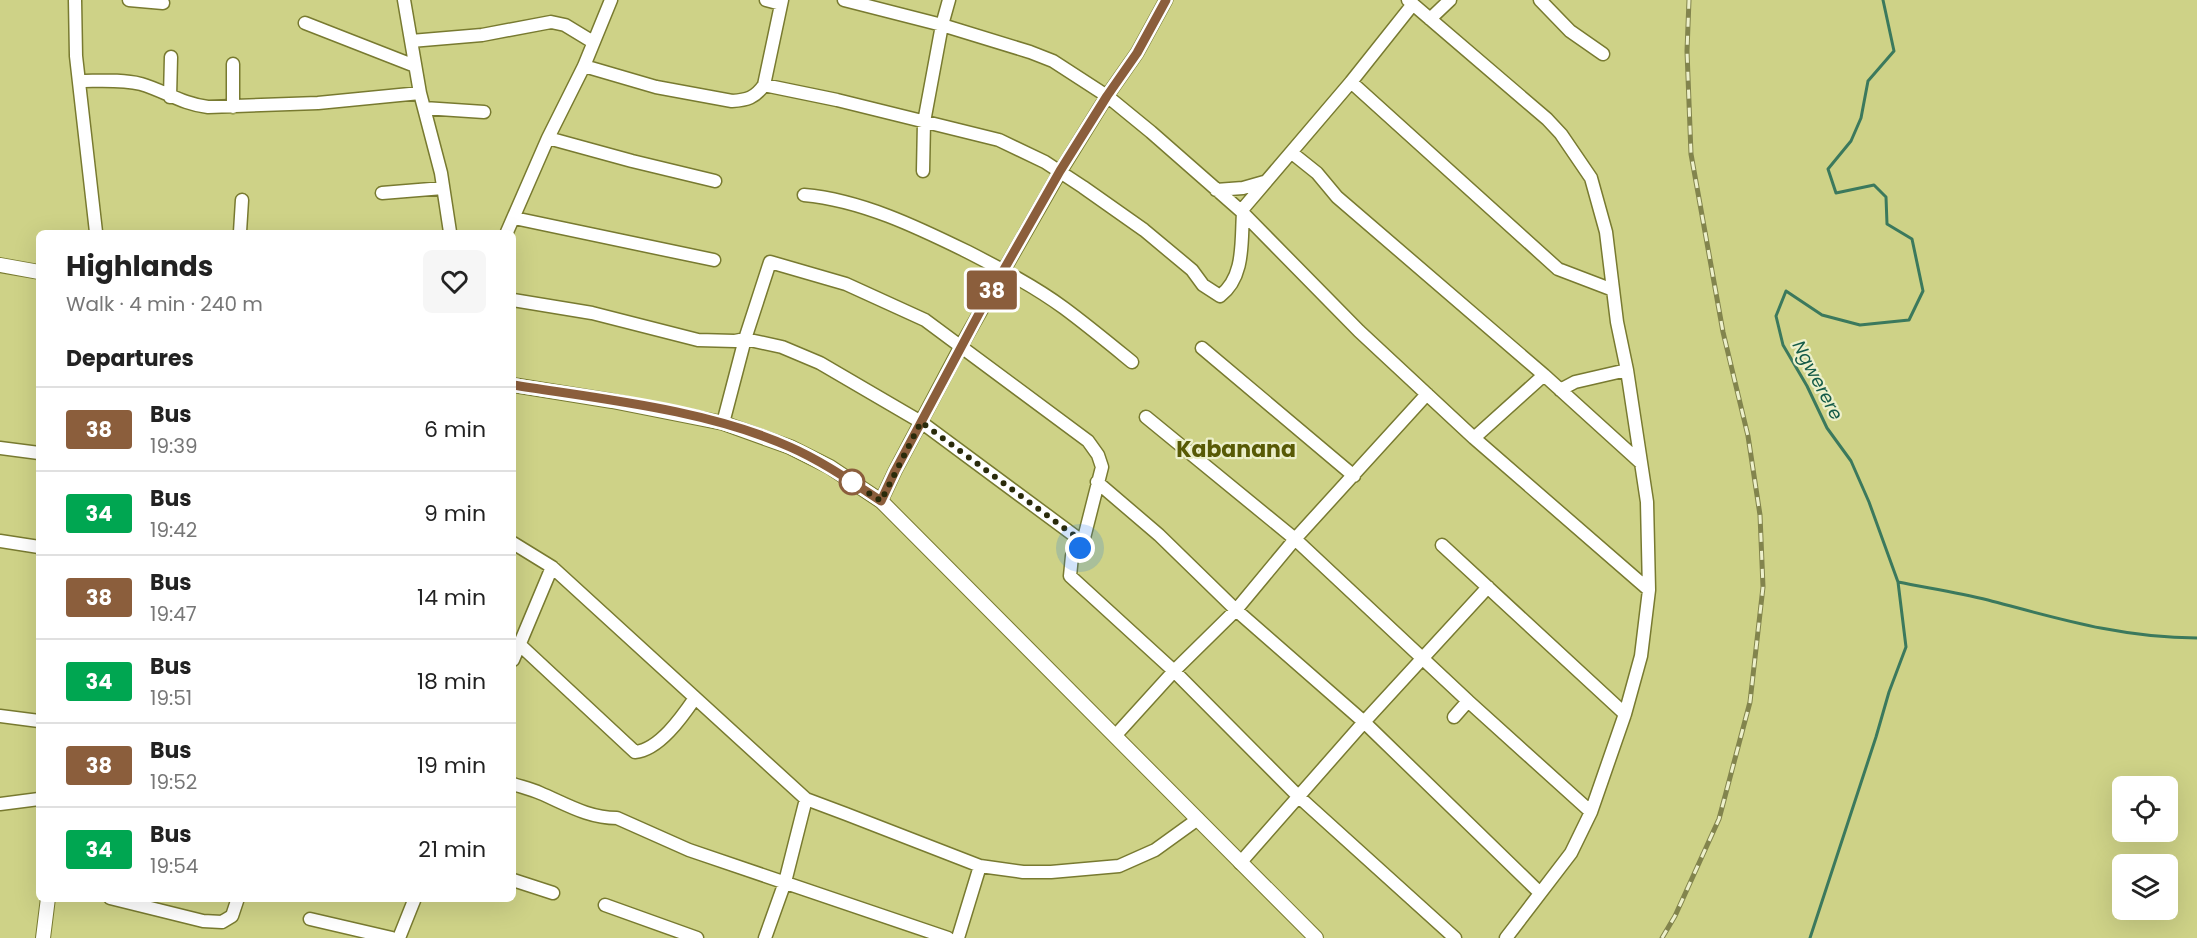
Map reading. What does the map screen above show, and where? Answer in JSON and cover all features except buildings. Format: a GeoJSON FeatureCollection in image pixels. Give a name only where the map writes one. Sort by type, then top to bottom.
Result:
{"type":"FeatureCollection","features":[{"type":"Feature","properties":{"kind":"street"},"geometry":{"type":"LineString","coordinates":[[75,0],[76,56],[96,230]]}},
{"type":"Feature","properties":{"kind":"street"},"geometry":{"type":"LineString","coordinates":[[129,0],[164,3]]}},
{"type":"Feature","properties":{"kind":"street"},"geometry":{"type":"LineString","coordinates":[[404,0],[420,93],[443,188],[450,230]]}},
{"type":"Feature","properties":{"kind":"street"},"geometry":{"type":"LineString","coordinates":[[508,230],[548,138],[584,66],[611,0]]}},
{"type":"Feature","properties":{"kind":"street"},"geometry":{"type":"LineString","coordinates":[[584,66],[656,87],[732,101],[757,96],[764,85],[781,2],[766,0]]}},
{"type":"Feature","properties":{"kind":"street"},"geometry":{"type":"LineString","coordinates":[[844,0],[942,25],[1053,61],[1107,96],[1242,212],[1359,331],[1474,438],[1649,590]]}},
{"type":"Feature","properties":{"kind":"street"},"geometry":{"type":"LineString","coordinates":[[923,171],[924,122],[942,25],[949,0]]}},
{"type":"Feature","properties":{"kind":"street"},"geometry":{"type":"LineString","coordinates":[[881,501],[961,346],[1060,171],[1137,53],[1166,0]]}},
{"type":"Feature","properties":{"kind":"street"},"geometry":{"type":"LineString","coordinates":[[1430,19],[1450,0]]}},
{"type":"Feature","properties":{"kind":"street"},"geometry":{"type":"LineString","coordinates":[[1540,0],[1570,31],[1603,54]]}},
{"type":"Feature","properties":{"kind":"street"},"geometry":{"type":"LineString","coordinates":[[764,85],[837,100],[999,140],[1060,171],[1144,230],[1192,270],[1203,285],[1220,296],[1230,289],[1237,276],[1242,212],[1264,182],[1292,153],[1351,82],[1411,2],[1547,119],[1591,178],[1606,232],[1647,502],[1649,590],[1641,656],[1625,714],[1591,812],[1571,853],[1506,938]]}},
{"type":"Feature","properties":{"kind":"street"},"geometry":{"type":"LineString","coordinates":[[411,41],[482,35],[551,22],[566,25],[593,42]]}},
{"type":"Feature","properties":{"kind":"street"},"geometry":{"type":"LineString","coordinates":[[305,23],[415,66]]}},
{"type":"Feature","properties":{"kind":"street"},"geometry":{"type":"LineString","coordinates":[[170,97],[171,57]]}},
{"type":"Feature","properties":{"kind":"street"},"geometry":{"type":"LineString","coordinates":[[233,64],[233,107]]}},
{"type":"Feature","properties":{"kind":"street"},"geometry":{"type":"LineString","coordinates":[[79,81],[106,80],[140,84],[193,106],[233,107],[318,103],[420,93]]}},
{"type":"Feature","properties":{"kind":"street"},"geometry":{"type":"LineString","coordinates":[[1351,82],[1558,269],[1613,290]]}},
{"type":"Feature","properties":{"kind":"street"},"geometry":{"type":"LineString","coordinates":[[424,108],[484,112]]}},
{"type":"Feature","properties":{"kind":"street"},"geometry":{"type":"LineString","coordinates":[[548,138],[716,181]]}},
{"type":"Feature","properties":{"kind":"street"},"geometry":{"type":"LineString","coordinates":[[1292,153],[1317,173],[1336,197],[1544,375],[1641,463]]}},
{"type":"Feature","properties":{"kind":"street"},"geometry":{"type":"LineString","coordinates":[[1216,190],[1243,188],[1264,182]]}},
{"type":"Feature","properties":{"kind":"street"},"geometry":{"type":"LineString","coordinates":[[382,193],[443,188]]}},
{"type":"Feature","properties":{"kind":"street"},"geometry":{"type":"LineString","coordinates":[[804,195],[849,204],[908,223],[1004,270],[1062,307],[1132,362]]}},
{"type":"Feature","properties":{"kind":"street"},"geometry":{"type":"LineString","coordinates":[[240,230],[242,200]]}},
{"type":"Feature","properties":{"kind":"street"},"geometry":{"type":"LineString","coordinates":[[514,218],[714,260]]}},
{"type":"Feature","properties":{"kind":"street"},"geometry":{"type":"LineString","coordinates":[[723,423],[745,339],[770,262],[846,284],[925,320],[1088,441],[1098,454],[1102,467],[1083,542],[1072,556],[1070,576],[1174,671],[1299,797],[1455,938]]}},
{"type":"Feature","properties":{"kind":"street"},"geometry":{"type":"LineString","coordinates":[[0,265],[36,271]]}},
{"type":"Feature","properties":{"kind":"street"},"geometry":{"type":"LineString","coordinates":[[516,301],[592,314],[698,340],[745,339],[782,347],[820,363],[921,422],[1083,542]]}},
{"type":"Feature","properties":{"kind":"street"},"geometry":{"type":"LineString","coordinates":[[1202,348],[1354,476]]}},
{"type":"Feature","properties":{"kind":"street"},"geometry":{"type":"LineString","coordinates":[[1560,390],[1575,382],[1627,370]]}},
{"type":"Feature","properties":{"kind":"street"},"geometry":{"type":"LineString","coordinates":[[1474,438],[1544,375]]}},
{"type":"Feature","properties":{"kind":"street"},"geometry":{"type":"LineString","coordinates":[[516,385],[612,401],[723,423],[790,447],[830,468],[881,501],[1316,938]]}},
{"type":"Feature","properties":{"kind":"street"},"geometry":{"type":"LineString","coordinates":[[1115,736],[1174,671],[1236,610],[1295,539],[1427,394]]}},
{"type":"Feature","properties":{"kind":"street"},"geometry":{"type":"LineString","coordinates":[[1146,417],[1295,539],[1591,812]]}},
{"type":"Feature","properties":{"kind":"street"},"geometry":{"type":"LineString","coordinates":[[0,447],[36,453]]}},
{"type":"Feature","properties":{"kind":"street"},"geometry":{"type":"LineString","coordinates":[[1097,482],[1159,535],[1236,610],[1364,722],[1540,893]]}},
{"type":"Feature","properties":{"kind":"street"},"geometry":{"type":"LineString","coordinates":[[0,541],[36,547]]}},
{"type":"Feature","properties":{"kind":"street"},"geometry":{"type":"LineString","coordinates":[[516,545],[552,567],[806,799],[980,866],[1023,872],[1119,866],[1155,850],[1198,819]]}},
{"type":"Feature","properties":{"kind":"street"},"geometry":{"type":"LineString","coordinates":[[1442,545],[1625,714]]}},
{"type":"Feature","properties":{"kind":"street"},"geometry":{"type":"LineString","coordinates":[[552,567],[516,643],[635,752],[644,752],[653,747],[683,716],[696,698]]}},
{"type":"Feature","properties":{"kind":"street"},"geometry":{"type":"LineString","coordinates":[[1240,863],[1488,586]]}},
{"type":"Feature","properties":{"kind":"street"},"geometry":{"type":"LineString","coordinates":[[1454,717],[1468,701]]}},
{"type":"Feature","properties":{"kind":"street"},"geometry":{"type":"LineString","coordinates":[[0,716],[36,721]]}},
{"type":"Feature","properties":{"kind":"street"},"geometry":{"type":"LineString","coordinates":[[516,785],[540,793],[579,812],[604,819],[617,818],[689,850],[948,938]]}},
{"type":"Feature","properties":{"kind":"street"},"geometry":{"type":"LineString","coordinates":[[0,804],[36,799]]}},
{"type":"Feature","properties":{"kind":"street"},"geometry":{"type":"LineString","coordinates":[[765,938],[785,882],[806,799]]}},
{"type":"Feature","properties":{"kind":"street"},"geometry":{"type":"LineString","coordinates":[[958,938],[980,866]]}},
{"type":"Feature","properties":{"kind":"street"},"geometry":{"type":"LineString","coordinates":[[516,881],[553,892]]}},
{"type":"Feature","properties":{"kind":"street"},"geometry":{"type":"LineString","coordinates":[[43,938],[48,902]]}},
{"type":"Feature","properties":{"kind":"street"},"geometry":{"type":"LineString","coordinates":[[126,902],[202,921],[222,922],[232,916],[237,902]]}},
{"type":"Feature","properties":{"kind":"street"},"geometry":{"type":"LineString","coordinates":[[399,938],[413,902]]}},
{"type":"Feature","properties":{"kind":"street"},"geometry":{"type":"LineString","coordinates":[[605,905],[697,938]]}},
{"type":"Feature","properties":{"kind":"street"},"geometry":{"type":"LineString","coordinates":[[310,919],[392,938]]}},
{"type":"Feature","properties":{"kind":"waterway","name":"Ngwerere"},"geometry":{"type":"LineString","coordinates":[[1810,938],[1889,692],[1906,647],[1898,582],[1869,502],[1851,461],[1827,428],[1807,386],[1783,345],[1776,316],[1786,291],[1822,315],[1860,325],[1909,320],[1923,291],[1912,239],[1887,224],[1886,197],[1874,185],[1836,193],[1828,169],[1851,141],[1861,118],[1868,81],[1894,51],[1883,0]]}},
{"type":"Feature","properties":{"kind":"waterway"},"geometry":{"type":"LineString","coordinates":[[1898,582],[1977,597],[2117,631],[2197,638]]}},
{"type":"Feature","properties":{"kind":"railway"},"geometry":{"type":"LineString","coordinates":[[1662,938],[1675,916],[1719,819],[1750,702],[1763,587],[1760,515],[1748,436],[1723,332],[1691,154],[1687,51],[1689,0]]}},
{"type":"Feature","properties":{"kind":"bus line","name":"38"},"geometry":{"type":"LineString","coordinates":[[516,385],[612,401],[723,423],[790,447],[830,468],[881,501],[982,308],[1060,171],[1137,53],[1166,0]]}},
{"type":"Feature","properties":{"kind":"district","name":"Kabanana"},"geometry":{"type":"Point","coordinates":[1236,449]}},
{"type":"Feature","properties":{"kind":"route"},"geometry":{"type":"LineString","coordinates":[[852,482],[847,479],[881,501],[921,422],[1083,542],[1080,548]]}}]}
